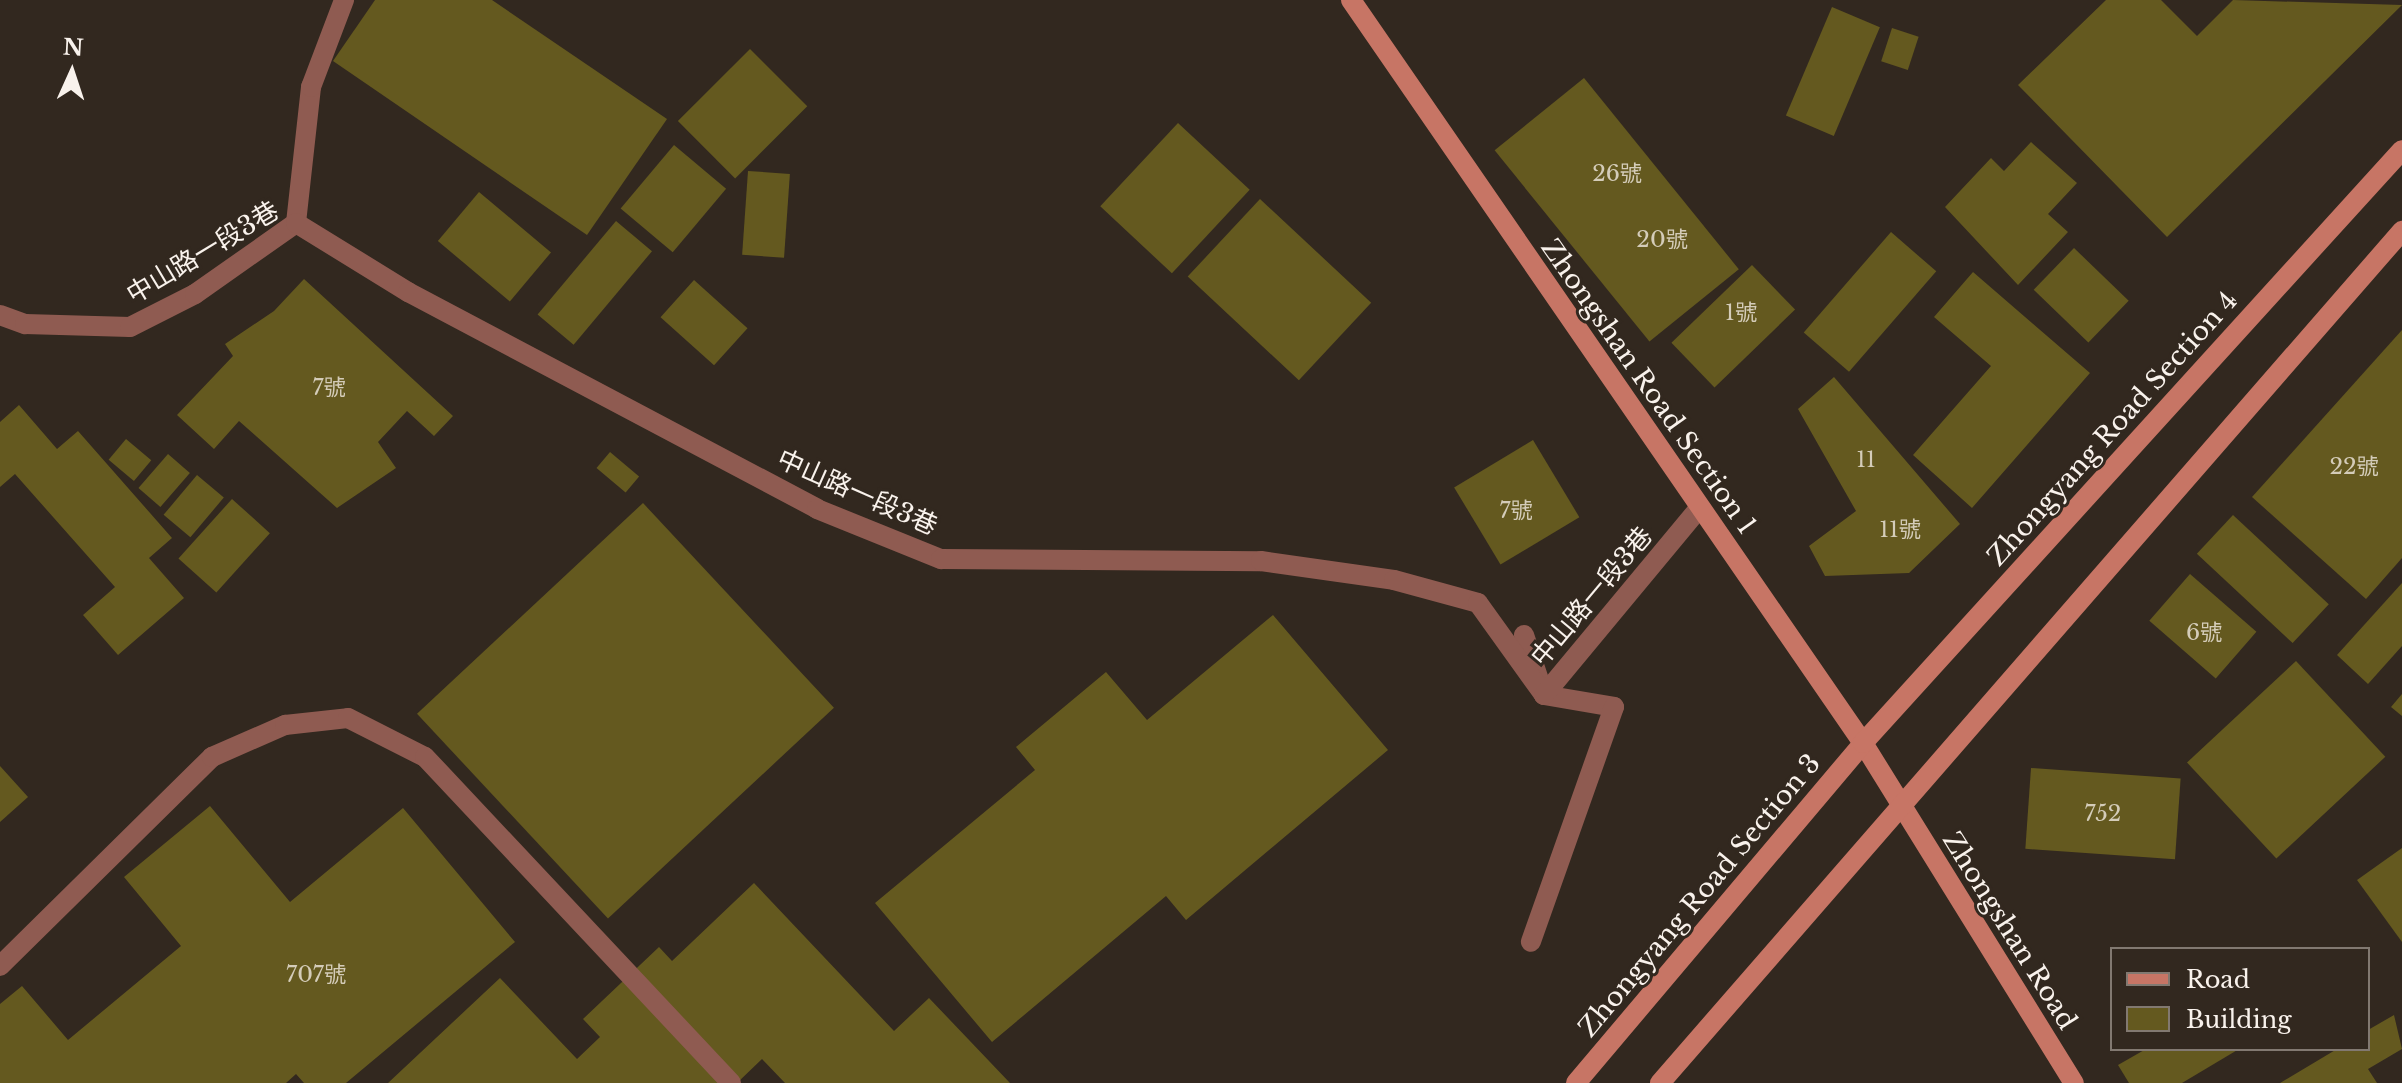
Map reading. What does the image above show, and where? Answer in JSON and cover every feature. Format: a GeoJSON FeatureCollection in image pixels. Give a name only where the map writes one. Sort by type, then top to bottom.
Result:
{"type":"FeatureCollection","features":[{"type":"Feature","properties":{"kind":"street"},"geometry":{"type":"LineString","coordinates":[[296,223],[311,87],[344,0]]}},
{"type":"Feature","properties":{"kind":"street","name":"Zhongshan Road Section 1"},"geometry":{"type":"LineString","coordinates":[[1351,0],[1863,743],[1900,806]]}},
{"type":"Feature","properties":{"kind":"street","name":"Zhongyang Road Section 4"},"geometry":{"type":"LineString","coordinates":[[1863,743],[2402,150]]}},
{"type":"Feature","properties":{"kind":"street","name":"中山路一段3巷"},"geometry":{"type":"LineString","coordinates":[[0,315],[25,324],[130,327],[195,294],[296,223],[408,292],[817,509],[941,559],[1261,561],[1394,580],[1478,603],[1544,695],[1699,508]]}},
{"type":"Feature","properties":{"kind":"street"},"geometry":{"type":"LineString","coordinates":[[1660,1083],[2402,231]]}},
{"type":"Feature","properties":{"kind":"street"},"geometry":{"type":"LineString","coordinates":[[1524,635],[1544,695],[1614,707],[1531,942]]}},
{"type":"Feature","properties":{"kind":"street"},"geometry":{"type":"LineString","coordinates":[[0,966],[212,757],[285,725],[348,718],[425,757],[731,1083]]}},
{"type":"Feature","properties":{"kind":"street","name":"Zhongyang Road Section 3"},"geometry":{"type":"LineString","coordinates":[[1576,1083],[1863,743]]}},
{"type":"Feature","properties":{"kind":"street","name":"Zhongshan Road"},"geometry":{"type":"LineString","coordinates":[[1900,806],[2074,1083]]}},
{"type":"Feature","properties":{"kind":"building"},"geometry":{"type":"Polygon","coordinates":[[[375,0],[492,0],[667,119],[587,235],[333,61],[375,0]]]}},
{"type":"Feature","properties":{"kind":"building"},"geometry":{"type":"Polygon","coordinates":[[[2106,0],[2161,0],[2197,36],[2233,0],[2402,5],[2167,237],[2018,85],[2106,0]]]}},
{"type":"Feature","properties":{"kind":"building"},"geometry":{"type":"Polygon","coordinates":[[[1832,7],[1880,27],[1834,136],[1786,116],[1832,7]]]}},
{"type":"Feature","properties":{"kind":"building"},"geometry":{"type":"Polygon","coordinates":[[[1892,28],[1919,37],[1908,70],[1881,61],[1892,28]]]}},
{"type":"Feature","properties":{"kind":"building"},"geometry":{"type":"Polygon","coordinates":[[[750,49],[807,106],[735,178],[678,121],[750,49]]]}},
{"type":"Feature","properties":{"kind":"building"},"geometry":{"type":"Polygon","coordinates":[[[1584,78],[1739,269],[1649,342],[1495,150],[1584,78]]]}},
{"type":"Feature","properties":{"kind":"building"},"geometry":{"type":"Polygon","coordinates":[[[1178,123],[1250,190],[1172,273],[1100,206],[1178,123]]]}},
{"type":"Feature","properties":{"kind":"building"},"geometry":{"type":"Polygon","coordinates":[[[2031,142],[2077,183],[2048,214],[2068,232],[2018,285],[1945,207],[1991,158],[2004,171],[2031,142]]]}},
{"type":"Feature","properties":{"kind":"building"},"geometry":{"type":"Polygon","coordinates":[[[674,145],[726,189],[673,252],[621,209],[674,145]]]}},
{"type":"Feature","properties":{"kind":"building"},"geometry":{"type":"Polygon","coordinates":[[[748,171],[790,174],[784,258],[742,255],[748,171]]]}},
{"type":"Feature","properties":{"kind":"building"},"geometry":{"type":"Polygon","coordinates":[[[479,192],[551,252],[510,301],[438,241],[479,192]]]}},
{"type":"Feature","properties":{"kind":"building"},"geometry":{"type":"Polygon","coordinates":[[[1260,199],[1371,303],[1299,380],[1188,277],[1260,199]]]}},
{"type":"Feature","properties":{"kind":"building"},"geometry":{"type":"Polygon","coordinates":[[[616,221],[652,251],[574,345],[538,314],[616,221]]]}},
{"type":"Feature","properties":{"kind":"building"},"geometry":{"type":"Polygon","coordinates":[[[1891,232],[1936,271],[1849,372],[1804,332],[1891,232]]]}},
{"type":"Feature","properties":{"kind":"building"},"geometry":{"type":"Polygon","coordinates":[[[2074,248],[2129,301],[2088,343],[2034,290],[2074,248]]]}},
{"type":"Feature","properties":{"kind":"building"},"geometry":{"type":"Polygon","coordinates":[[[1752,265],[1795,310],[1715,387],[1671,343],[1752,265]]]}},
{"type":"Feature","properties":{"kind":"building"},"geometry":{"type":"Polygon","coordinates":[[[1973,272],[2090,373],[1972,508],[1913,455],[1991,366],[1934,317],[1973,272]]]}},
{"type":"Feature","properties":{"kind":"building"},"geometry":{"type":"Polygon","coordinates":[[[304,279],[453,416],[434,436],[407,411],[378,442],[396,468],[337,508],[239,421],[214,449],[177,415],[233,356],[225,344],[274,311],[304,279]]]}},
{"type":"Feature","properties":{"kind":"building"},"geometry":{"type":"Polygon","coordinates":[[[694,280],[748,328],[714,365],[661,317],[694,280]]]}},
{"type":"Feature","properties":{"kind":"building"},"geometry":{"type":"Polygon","coordinates":[[[2402,330],[2402,558],[2366,599],[2252,497],[2402,330]]]}},
{"type":"Feature","properties":{"kind":"building"},"geometry":{"type":"Polygon","coordinates":[[[1834,377],[1960,524],[1909,573],[1825,576],[1809,546],[1856,511],[1798,409],[1834,377]]]}},
{"type":"Feature","properties":{"kind":"building"},"geometry":{"type":"Polygon","coordinates":[[[19,405],[57,449],[78,431],[172,538],[149,558],[184,598],[118,655],[83,615],[115,587],[15,474],[0,487],[0,422],[19,405]]]}},
{"type":"Feature","properties":{"kind":"building"},"geometry":{"type":"Polygon","coordinates":[[[126,439],[151,460],[134,481],[109,460],[126,439]]]}},
{"type":"Feature","properties":{"kind":"building"},"geometry":{"type":"Polygon","coordinates":[[[1533,440],[1579,517],[1500,565],[1454,487],[1533,440]]]}},
{"type":"Feature","properties":{"kind":"building"},"geometry":{"type":"Polygon","coordinates":[[[610,452],[639,476],[626,493],[597,468],[610,452]]]}},
{"type":"Feature","properties":{"kind":"building"},"geometry":{"type":"Polygon","coordinates":[[[168,454],[190,473],[160,507],[138,488],[168,454]]]}},
{"type":"Feature","properties":{"kind":"building"},"geometry":{"type":"Polygon","coordinates":[[[197,475],[224,497],[190,537],[164,515],[197,475]]]}},
{"type":"Feature","properties":{"kind":"building"},"geometry":{"type":"Polygon","coordinates":[[[232,499],[270,533],[216,593],[178,558],[232,499]]]}},
{"type":"Feature","properties":{"kind":"building"},"geometry":{"type":"Polygon","coordinates":[[[643,503],[834,708],[608,919],[417,714],[643,503]]]}},
{"type":"Feature","properties":{"kind":"building"},"geometry":{"type":"Polygon","coordinates":[[[2233,515],[2329,604],[2293,643],[2197,554],[2233,515]]]}},
{"type":"Feature","properties":{"kind":"building"},"geometry":{"type":"Polygon","coordinates":[[[2190,574],[2256,632],[2216,679],[2149,621],[2190,574]]]}},
{"type":"Feature","properties":{"kind":"building"},"geometry":{"type":"Polygon","coordinates":[[[2402,583],[2402,646],[2368,684],[2337,655],[2402,583]]]}},
{"type":"Feature","properties":{"kind":"building"},"geometry":{"type":"Polygon","coordinates":[[[1273,615],[1388,750],[1186,920],[1166,896],[992,1042],[875,903],[1035,770],[1016,747],[1106,672],[1147,720],[1273,615]]]}},
{"type":"Feature","properties":{"kind":"building"},"geometry":{"type":"Polygon","coordinates":[[[2296,661],[2385,757],[2276,858],[2187,763],[2296,661]]]}},
{"type":"Feature","properties":{"kind":"building"},"geometry":{"type":"Polygon","coordinates":[[[2402,694],[2402,716],[2391,707],[2402,694]]]}},
{"type":"Feature","properties":{"kind":"building"},"geometry":{"type":"Polygon","coordinates":[[[0,766],[28,797],[0,822],[0,766]]]}},
{"type":"Feature","properties":{"kind":"building"},"geometry":{"type":"Polygon","coordinates":[[[2031,768],[2181,778],[2175,859],[2025,849],[2031,768]]]}},
{"type":"Feature","properties":{"kind":"building"},"geometry":{"type":"Polygon","coordinates":[[[210,806],[290,902],[403,808],[515,942],[346,1083],[304,1083],[296,1074],[286,1083],[0,1083],[0,1004],[22,986],[68,1040],[181,946],[124,877],[210,806]]]}},
{"type":"Feature","properties":{"kind":"building"},"geometry":{"type":"Polygon","coordinates":[[[2402,848],[2402,942],[2357,880],[2402,848]]]}},
{"type":"Feature","properties":{"kind":"building"},"geometry":{"type":"Polygon","coordinates":[[[754,883],[894,1031],[929,998],[1010,1083],[785,1083],[762,1059],[737,1083],[388,1083],[500,978],[577,1059],[600,1037],[583,1019],[659,947],[672,961],[754,883]]]}},
{"type":"Feature","properties":{"kind":"building"},"geometry":{"type":"Polygon","coordinates":[[[2394,1015],[2402,1049],[2368,1069],[2377,1083],[2280,1083],[2334,1051],[2370,1051],[2370,1029],[2394,1015]]]}},
{"type":"Feature","properties":{"kind":"building"},"geometry":{"type":"Polygon","coordinates":[[[2142,1051],[2236,1051],[2182,1083],[2129,1083],[2118,1065],[2142,1051]]]}}]}
